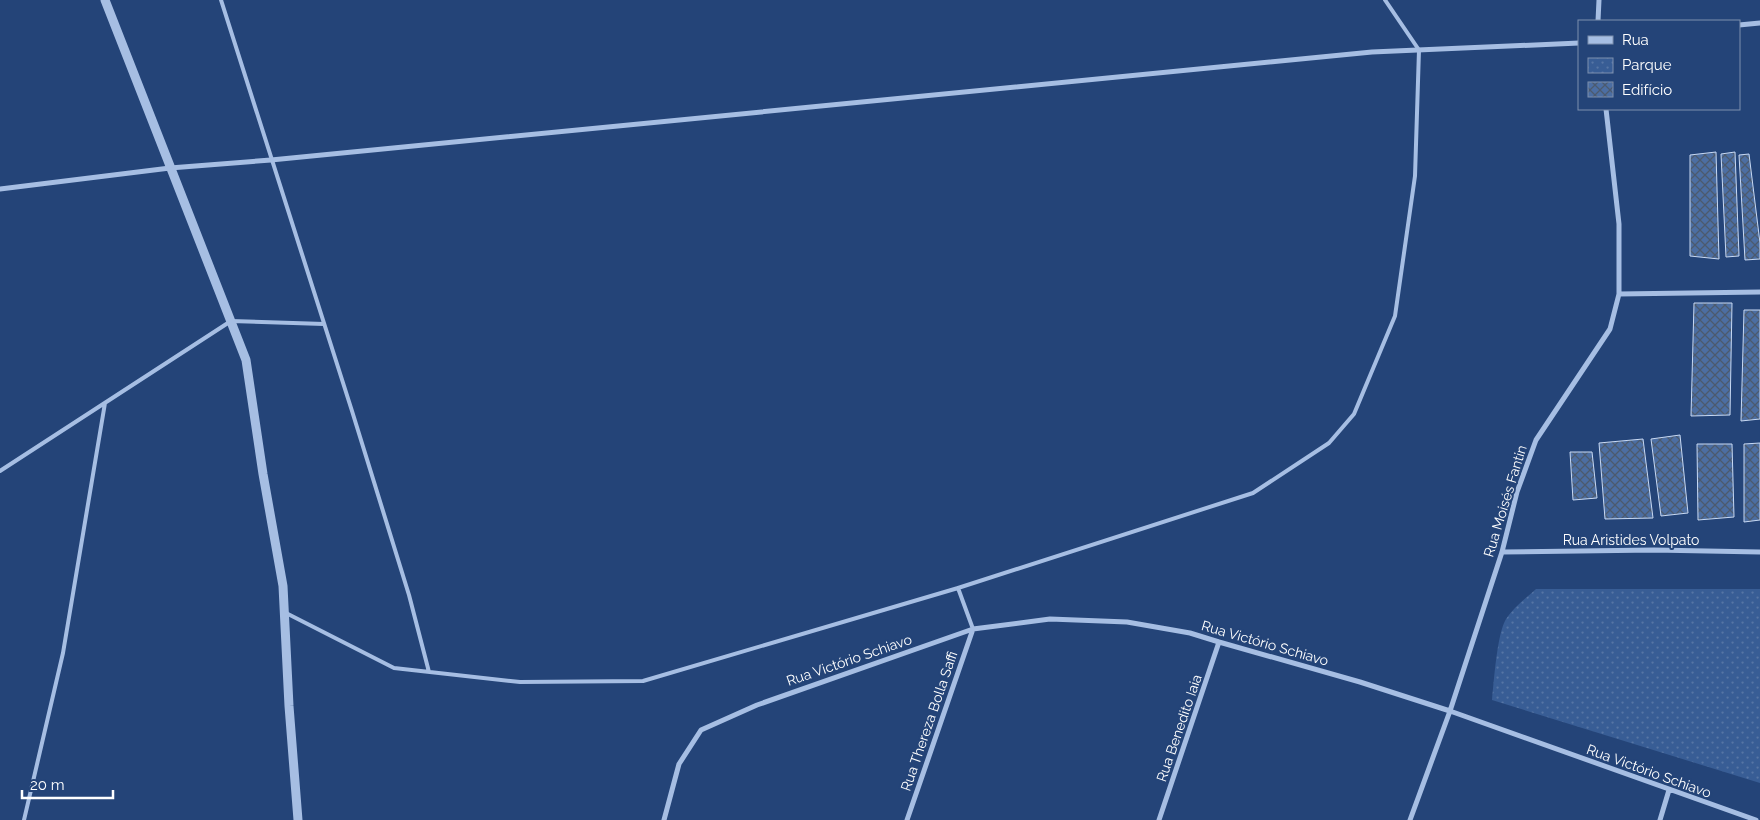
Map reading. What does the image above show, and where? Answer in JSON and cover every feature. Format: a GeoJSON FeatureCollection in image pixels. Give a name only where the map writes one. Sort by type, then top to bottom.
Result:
{"type":"FeatureCollection","features":[{"type":"Feature","properties":{"kind":"street"},"geometry":{"type":"LineString","coordinates":[[105,0],[246,360],[282,586],[298,820]]}},
{"type":"Feature","properties":{"kind":"street"},"geometry":{"type":"LineString","coordinates":[[1598,20],[1599,0]]}},
{"type":"Feature","properties":{"kind":"street"},"geometry":{"type":"LineString","coordinates":[[1740,25],[1760,23]]}},
{"type":"Feature","properties":{"kind":"street"},"geometry":{"type":"LineString","coordinates":[[0,189],[170,168],[271,160],[1362,53],[1578,43]]}},
{"type":"Feature","properties":{"kind":"street","name":"Rua Moisés Fantin"},"geometry":{"type":"LineString","coordinates":[[1410,820],[1450,711],[1536,440],[1610,328],[1619,294],[1619,224],[1606,110]]}},
{"type":"Feature","properties":{"kind":"street"},"geometry":{"type":"LineString","coordinates":[[1619,294],[1760,292]]}},
{"type":"Feature","properties":{"kind":"street","name":"Rua Aristides Volpato"},"geometry":{"type":"LineString","coordinates":[[1502,552],[1654,550],[1760,552]]}},
{"type":"Feature","properties":{"kind":"street","name":"Rua Victório Schiavo"},"geometry":{"type":"LineString","coordinates":[[664,820],[680,764],[701,730],[757,704],[973,629],[1050,620],[1127,622],[1190,633],[1360,682],[1450,711],[1756,820]]}},
{"type":"Feature","properties":{"kind":"street","name":"Rua Thereza Bolla Saffi"},"geometry":{"type":"LineString","coordinates":[[907,820],[973,629]]}},
{"type":"Feature","properties":{"kind":"street","name":"Rua Benedito Iaia"},"geometry":{"type":"LineString","coordinates":[[1160,820],[1219,642]]}},
{"type":"Feature","properties":{"kind":"street"},"geometry":{"type":"LineString","coordinates":[[1660,820],[1669,790]]}},
{"type":"Feature","properties":{"kind":"lane"},"geometry":{"type":"LineString","coordinates":[[221,0],[409,596],[429,672]]}},
{"type":"Feature","properties":{"kind":"lane"},"geometry":{"type":"LineString","coordinates":[[284,612],[394,668],[520,682],[643,681],[958,588],[1253,493],[1329,443],[1354,414],[1395,316],[1416,176],[1419,50],[1385,0]]}},
{"type":"Feature","properties":{"kind":"lane"},"geometry":{"type":"LineString","coordinates":[[0,471],[231,321],[324,324]]}},
{"type":"Feature","properties":{"kind":"lane"},"geometry":{"type":"LineString","coordinates":[[24,820],[63,652],[105,403]]}},
{"type":"Feature","properties":{"kind":"lane"},"geometry":{"type":"LineString","coordinates":[[958,588],[973,629]]}},
{"type":"Feature","properties":{"kind":"green space"},"geometry":{"type":"Polygon","coordinates":[[[1536,589],[1760,589],[1760,783],[1492,700],[1496,658],[1503,626],[1512,611],[1536,589]]]}},
{"type":"Feature","properties":{"kind":"building"},"geometry":{"type":"Polygon","coordinates":[[[1716,152],[1719,259],[1690,256],[1690,155],[1716,152]]]}},
{"type":"Feature","properties":{"kind":"building"},"geometry":{"type":"Polygon","coordinates":[[[1735,152],[1739,256],[1726,257],[1721,154],[1735,152]]]}},
{"type":"Feature","properties":{"kind":"building"},"geometry":{"type":"Polygon","coordinates":[[[1749,154],[1760,243],[1760,259],[1745,260],[1739,155],[1749,154]]]}},
{"type":"Feature","properties":{"kind":"building"},"geometry":{"type":"Polygon","coordinates":[[[1694,303],[1732,303],[1730,415],[1691,416],[1694,303]]]}},
{"type":"Feature","properties":{"kind":"building"},"geometry":{"type":"Polygon","coordinates":[[[1744,310],[1760,310],[1760,419],[1741,421],[1744,310]]]}},
{"type":"Feature","properties":{"kind":"building"},"geometry":{"type":"Polygon","coordinates":[[[1680,435],[1688,513],[1661,516],[1651,439],[1680,435]]]}},
{"type":"Feature","properties":{"kind":"building"},"geometry":{"type":"Polygon","coordinates":[[[1643,439],[1653,518],[1605,519],[1599,443],[1643,439]]]}},
{"type":"Feature","properties":{"kind":"building"},"geometry":{"type":"Polygon","coordinates":[[[1760,443],[1760,520],[1744,522],[1744,444],[1760,443]]]}},
{"type":"Feature","properties":{"kind":"building"},"geometry":{"type":"Polygon","coordinates":[[[1697,444],[1732,444],[1734,517],[1698,520],[1697,444]]]}},
{"type":"Feature","properties":{"kind":"building"},"geometry":{"type":"Polygon","coordinates":[[[1570,452],[1592,452],[1597,498],[1573,500],[1570,452]]]}}]}
